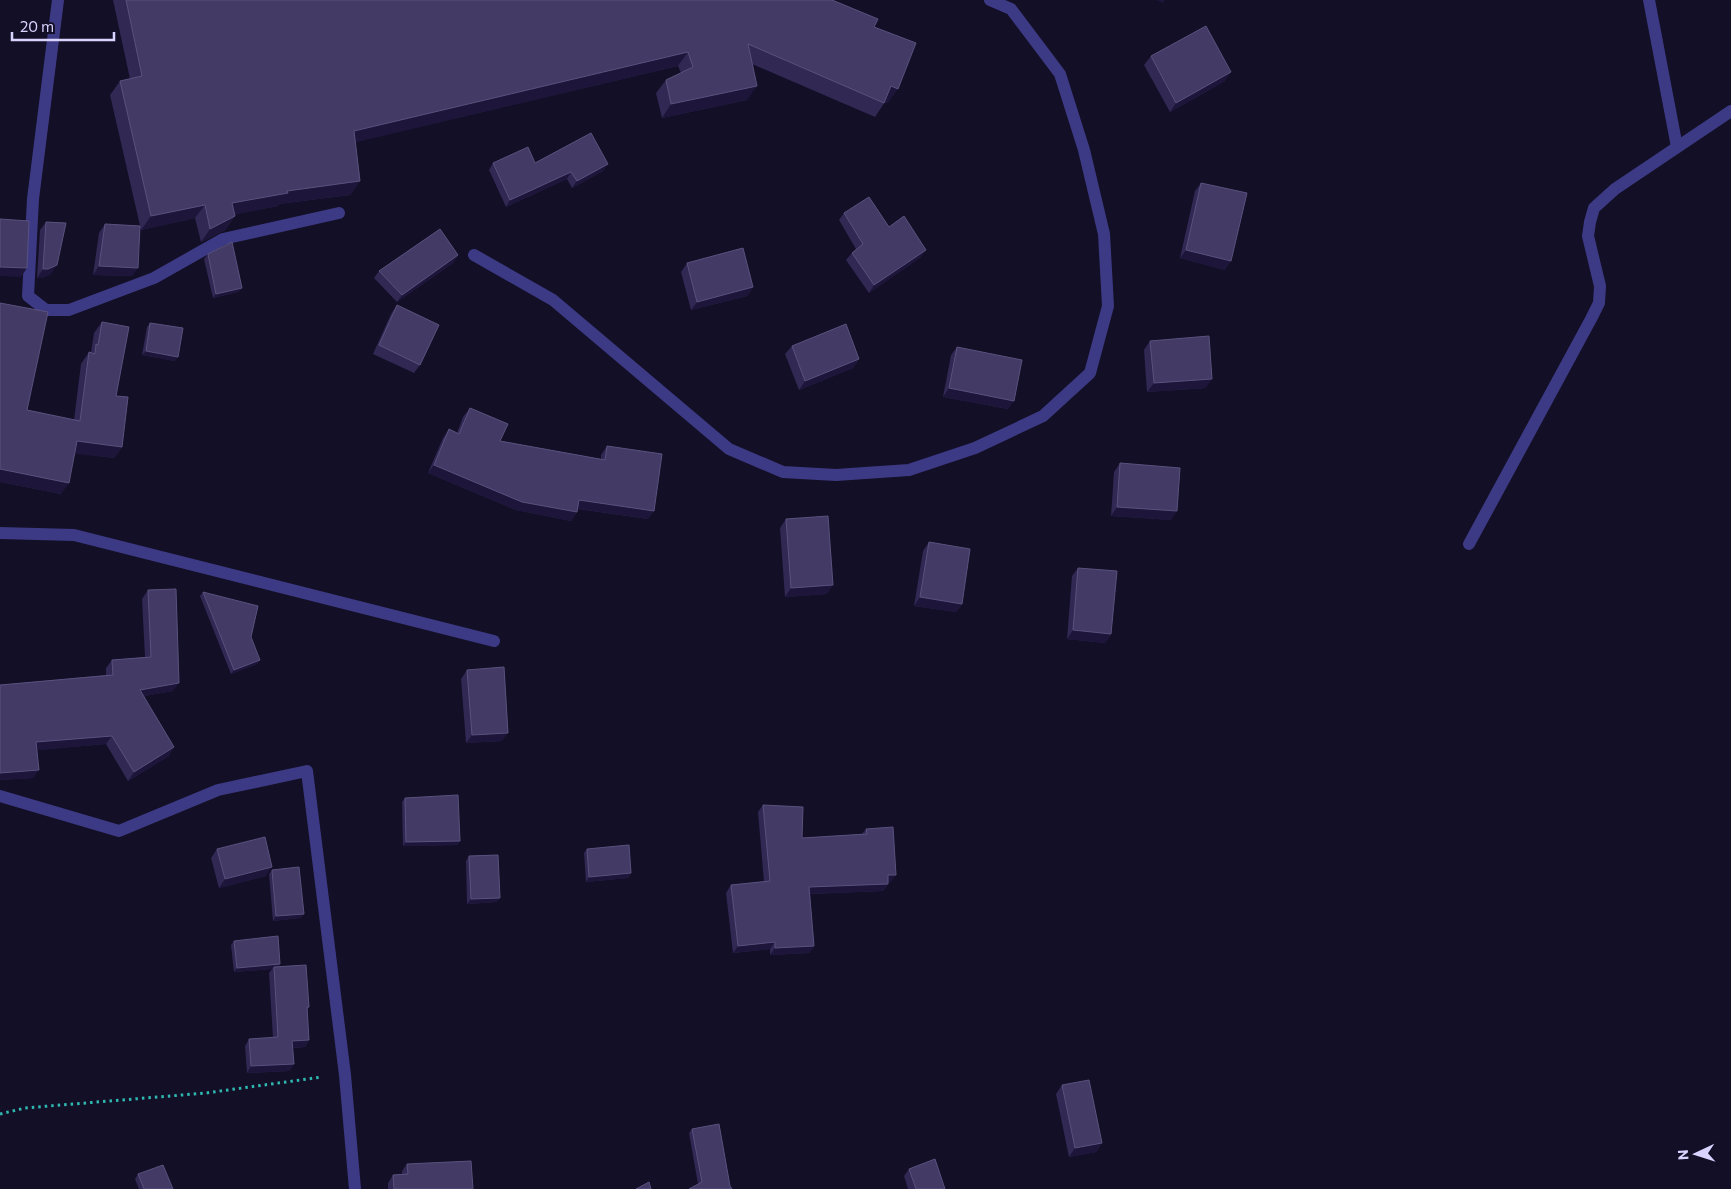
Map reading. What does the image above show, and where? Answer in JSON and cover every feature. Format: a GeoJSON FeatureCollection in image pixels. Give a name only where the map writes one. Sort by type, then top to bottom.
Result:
{"type":"FeatureCollection","features":[{"type":"Feature","properties":{"kind":"street"},"geometry":{"type":"LineString","coordinates":[[58,0],[33,199],[28,296],[46,310],[69,310],[154,278],[223,239],[339,213]]}},
{"type":"Feature","properties":{"kind":"street"},"geometry":{"type":"LineString","coordinates":[[474,255],[553,300],[729,449],[783,472],[836,475],[909,470],[975,448],[1043,416],[1090,373],[1108,306],[1104,234],[1084,150],[1060,74],[1011,10],[990,0]]}},
{"type":"Feature","properties":{"kind":"street"},"geometry":{"type":"LineString","coordinates":[[1649,0],[1677,147]]}},
{"type":"Feature","properties":{"kind":"street"},"geometry":{"type":"LineString","coordinates":[[1469,544],[1599,303],[1600,286],[1597,265],[1588,236],[1594,208],[1615,189],[1731,111]]}},
{"type":"Feature","properties":{"kind":"street"},"geometry":{"type":"LineString","coordinates":[[0,533],[74,535],[494,641]]}},
{"type":"Feature","properties":{"kind":"street"},"geometry":{"type":"LineString","coordinates":[[0,796],[119,831],[218,790],[307,771],[345,1075],[355,1189]]}},
{"type":"Feature","properties":{"kind":"path"},"geometry":{"type":"LineString","coordinates":[[0,1114],[25,1108],[206,1093],[345,1075]]}},
{"type":"Feature","properties":{"kind":"building"},"geometry":{"type":"Polygon","coordinates":[[[126,0],[832,0],[878,19],[874,27],[916,43],[898,89],[891,86],[884,103],[748,44],[757,86],[671,104],[666,80],[693,67],[688,52],[354,131],[360,181],[287,191],[288,193],[232,203],[235,216],[210,229],[205,205],[151,216],[120,81],[142,76],[126,0]]]}},
{"type":"Feature","properties":{"kind":"building"},"geometry":{"type":"Polygon","coordinates":[[[1206,26],[1231,72],[1176,103],[1151,56],[1206,26]]]}},
{"type":"Feature","properties":{"kind":"building"},"geometry":{"type":"Polygon","coordinates":[[[591,133],[608,164],[577,181],[571,172],[510,200],[493,163],[528,147],[535,163],[591,133]]]}},
{"type":"Feature","properties":{"kind":"building"},"geometry":{"type":"Polygon","coordinates":[[[1201,183],[1247,193],[1231,261],[1186,250],[1201,183]]]}},
{"type":"Feature","properties":{"kind":"building"},"geometry":{"type":"Polygon","coordinates":[[[869,197],[889,227],[904,216],[926,250],[874,285],[852,253],[863,244],[844,213],[869,197]]]}},
{"type":"Feature","properties":{"kind":"building"},"geometry":{"type":"Polygon","coordinates":[[[0,219],[29,221],[27,268],[0,267],[0,219]]]}},
{"type":"Feature","properties":{"kind":"building"},"geometry":{"type":"Polygon","coordinates":[[[46,222],[66,223],[57,265],[43,269],[46,222]]]}},
{"type":"Feature","properties":{"kind":"building"},"geometry":{"type":"Polygon","coordinates":[[[105,224],[140,226],[138,268],[99,266],[105,224]]]}},
{"type":"Feature","properties":{"kind":"building"},"geometry":{"type":"Polygon","coordinates":[[[440,229],[458,255],[402,295],[379,271],[440,229]]]}},
{"type":"Feature","properties":{"kind":"building"},"geometry":{"type":"Polygon","coordinates":[[[232,242],[242,288],[216,294],[208,254],[232,242]]]}},
{"type":"Feature","properties":{"kind":"building"},"geometry":{"type":"Polygon","coordinates":[[[743,248],[753,287],[697,302],[687,263],[743,248]]]}},
{"type":"Feature","properties":{"kind":"building"},"geometry":{"type":"Polygon","coordinates":[[[0,303],[48,312],[27,410],[80,421],[89,352],[95,354],[102,322],[129,327],[116,396],[128,397],[122,447],[77,441],[69,483],[0,469],[0,303]]]}},
{"type":"Feature","properties":{"kind":"building"},"geometry":{"type":"Polygon","coordinates":[[[397,305],[439,325],[420,365],[379,345],[397,305]]]}},
{"type":"Feature","properties":{"kind":"building"},"geometry":{"type":"Polygon","coordinates":[[[150,323],[183,328],[178,357],[146,351],[150,323]]]}},
{"type":"Feature","properties":{"kind":"building"},"geometry":{"type":"Polygon","coordinates":[[[846,324],[859,359],[805,381],[792,346],[846,324]]]}},
{"type":"Feature","properties":{"kind":"building"},"geometry":{"type":"Polygon","coordinates":[[[1209,336],[1212,379],[1154,383],[1150,341],[1209,336]]]}},
{"type":"Feature","properties":{"kind":"building"},"geometry":{"type":"Polygon","coordinates":[[[957,347],[1022,360],[1014,401],[949,388],[957,347]]]}},
{"type":"Feature","properties":{"kind":"building"},"geometry":{"type":"Polygon","coordinates":[[[470,408],[508,424],[500,441],[605,460],[607,446],[662,454],[654,511],[579,500],[577,512],[522,502],[434,465],[449,429],[459,434],[470,408]]]}},
{"type":"Feature","properties":{"kind":"building"},"geometry":{"type":"Polygon","coordinates":[[[1120,463],[1180,468],[1177,511],[1117,507],[1120,463]]]}},
{"type":"Feature","properties":{"kind":"building"},"geometry":{"type":"Polygon","coordinates":[[[828,516],[833,585],[791,588],[786,519],[828,516]]]}},
{"type":"Feature","properties":{"kind":"building"},"geometry":{"type":"Polygon","coordinates":[[[929,542],[970,549],[962,604],[920,597],[929,542]]]}},
{"type":"Feature","properties":{"kind":"building"},"geometry":{"type":"Polygon","coordinates":[[[1078,568],[1117,571],[1111,634],[1073,630],[1078,568]]]}},
{"type":"Feature","properties":{"kind":"building"},"geometry":{"type":"Polygon","coordinates":[[[176,589],[179,683],[140,690],[174,747],[134,772],[112,736],[36,742],[39,770],[0,773],[0,685],[113,675],[112,660],[151,657],[148,590],[176,589]]]}},
{"type":"Feature","properties":{"kind":"building"},"geometry":{"type":"Polygon","coordinates":[[[203,592],[258,606],[251,637],[260,660],[234,670],[203,592]]]}},
{"type":"Feature","properties":{"kind":"building"},"geometry":{"type":"Polygon","coordinates":[[[504,667],[508,733],[472,735],[467,670],[504,667]]]}},
{"type":"Feature","properties":{"kind":"building"},"geometry":{"type":"Polygon","coordinates":[[[458,795],[460,841],[406,842],[405,798],[458,795]]]}},
{"type":"Feature","properties":{"kind":"building"},"geometry":{"type":"Polygon","coordinates":[[[763,805],[803,807],[802,838],[867,834],[866,829],[893,827],[896,875],[888,875],[888,884],[809,887],[814,946],[775,948],[775,942],[738,946],[731,885],[770,881],[763,805]]]}},
{"type":"Feature","properties":{"kind":"building"},"geometry":{"type":"Polygon","coordinates":[[[265,837],[272,867],[225,879],[217,849],[265,837]]]}},
{"type":"Feature","properties":{"kind":"building"},"geometry":{"type":"Polygon","coordinates":[[[629,845],[631,873],[589,877],[587,849],[629,845]]]}},
{"type":"Feature","properties":{"kind":"building"},"geometry":{"type":"Polygon","coordinates":[[[498,855],[500,898],[471,899],[469,856],[498,855]]]}},
{"type":"Feature","properties":{"kind":"building"},"geometry":{"type":"Polygon","coordinates":[[[299,867],[304,914],[276,916],[272,870],[299,867]]]}},
{"type":"Feature","properties":{"kind":"building"},"geometry":{"type":"Polygon","coordinates":[[[278,936],[280,964],[237,968],[234,941],[278,936]]]}},
{"type":"Feature","properties":{"kind":"building"},"geometry":{"type":"Polygon","coordinates":[[[306,965],[309,1040],[292,1041],[294,1064],[251,1066],[249,1039],[278,1037],[274,967],[306,965]]]}},
{"type":"Feature","properties":{"kind":"building"},"geometry":{"type":"Polygon","coordinates":[[[1089,1080],[1102,1143],[1075,1148],[1062,1085],[1089,1080]]]}},
{"type":"Feature","properties":{"kind":"building"},"geometry":{"type":"Polygon","coordinates":[[[719,1124],[732,1189],[689,1189],[702,1182],[692,1129],[719,1124]]]}},
{"type":"Feature","properties":{"kind":"building"},"geometry":{"type":"Polygon","coordinates":[[[935,1159],[945,1189],[916,1189],[909,1169],[935,1159]]]}},
{"type":"Feature","properties":{"kind":"building"},"geometry":{"type":"Polygon","coordinates":[[[471,1161],[473,1189],[394,1189],[393,1175],[408,1174],[407,1164],[471,1161]]]}},
{"type":"Feature","properties":{"kind":"building"},"geometry":{"type":"Polygon","coordinates":[[[163,1165],[173,1189],[144,1189],[138,1174],[163,1165]]]}},
{"type":"Feature","properties":{"kind":"building"},"geometry":{"type":"Polygon","coordinates":[[[649,1182],[651,1189],[636,1189],[649,1182]]]}}]}
